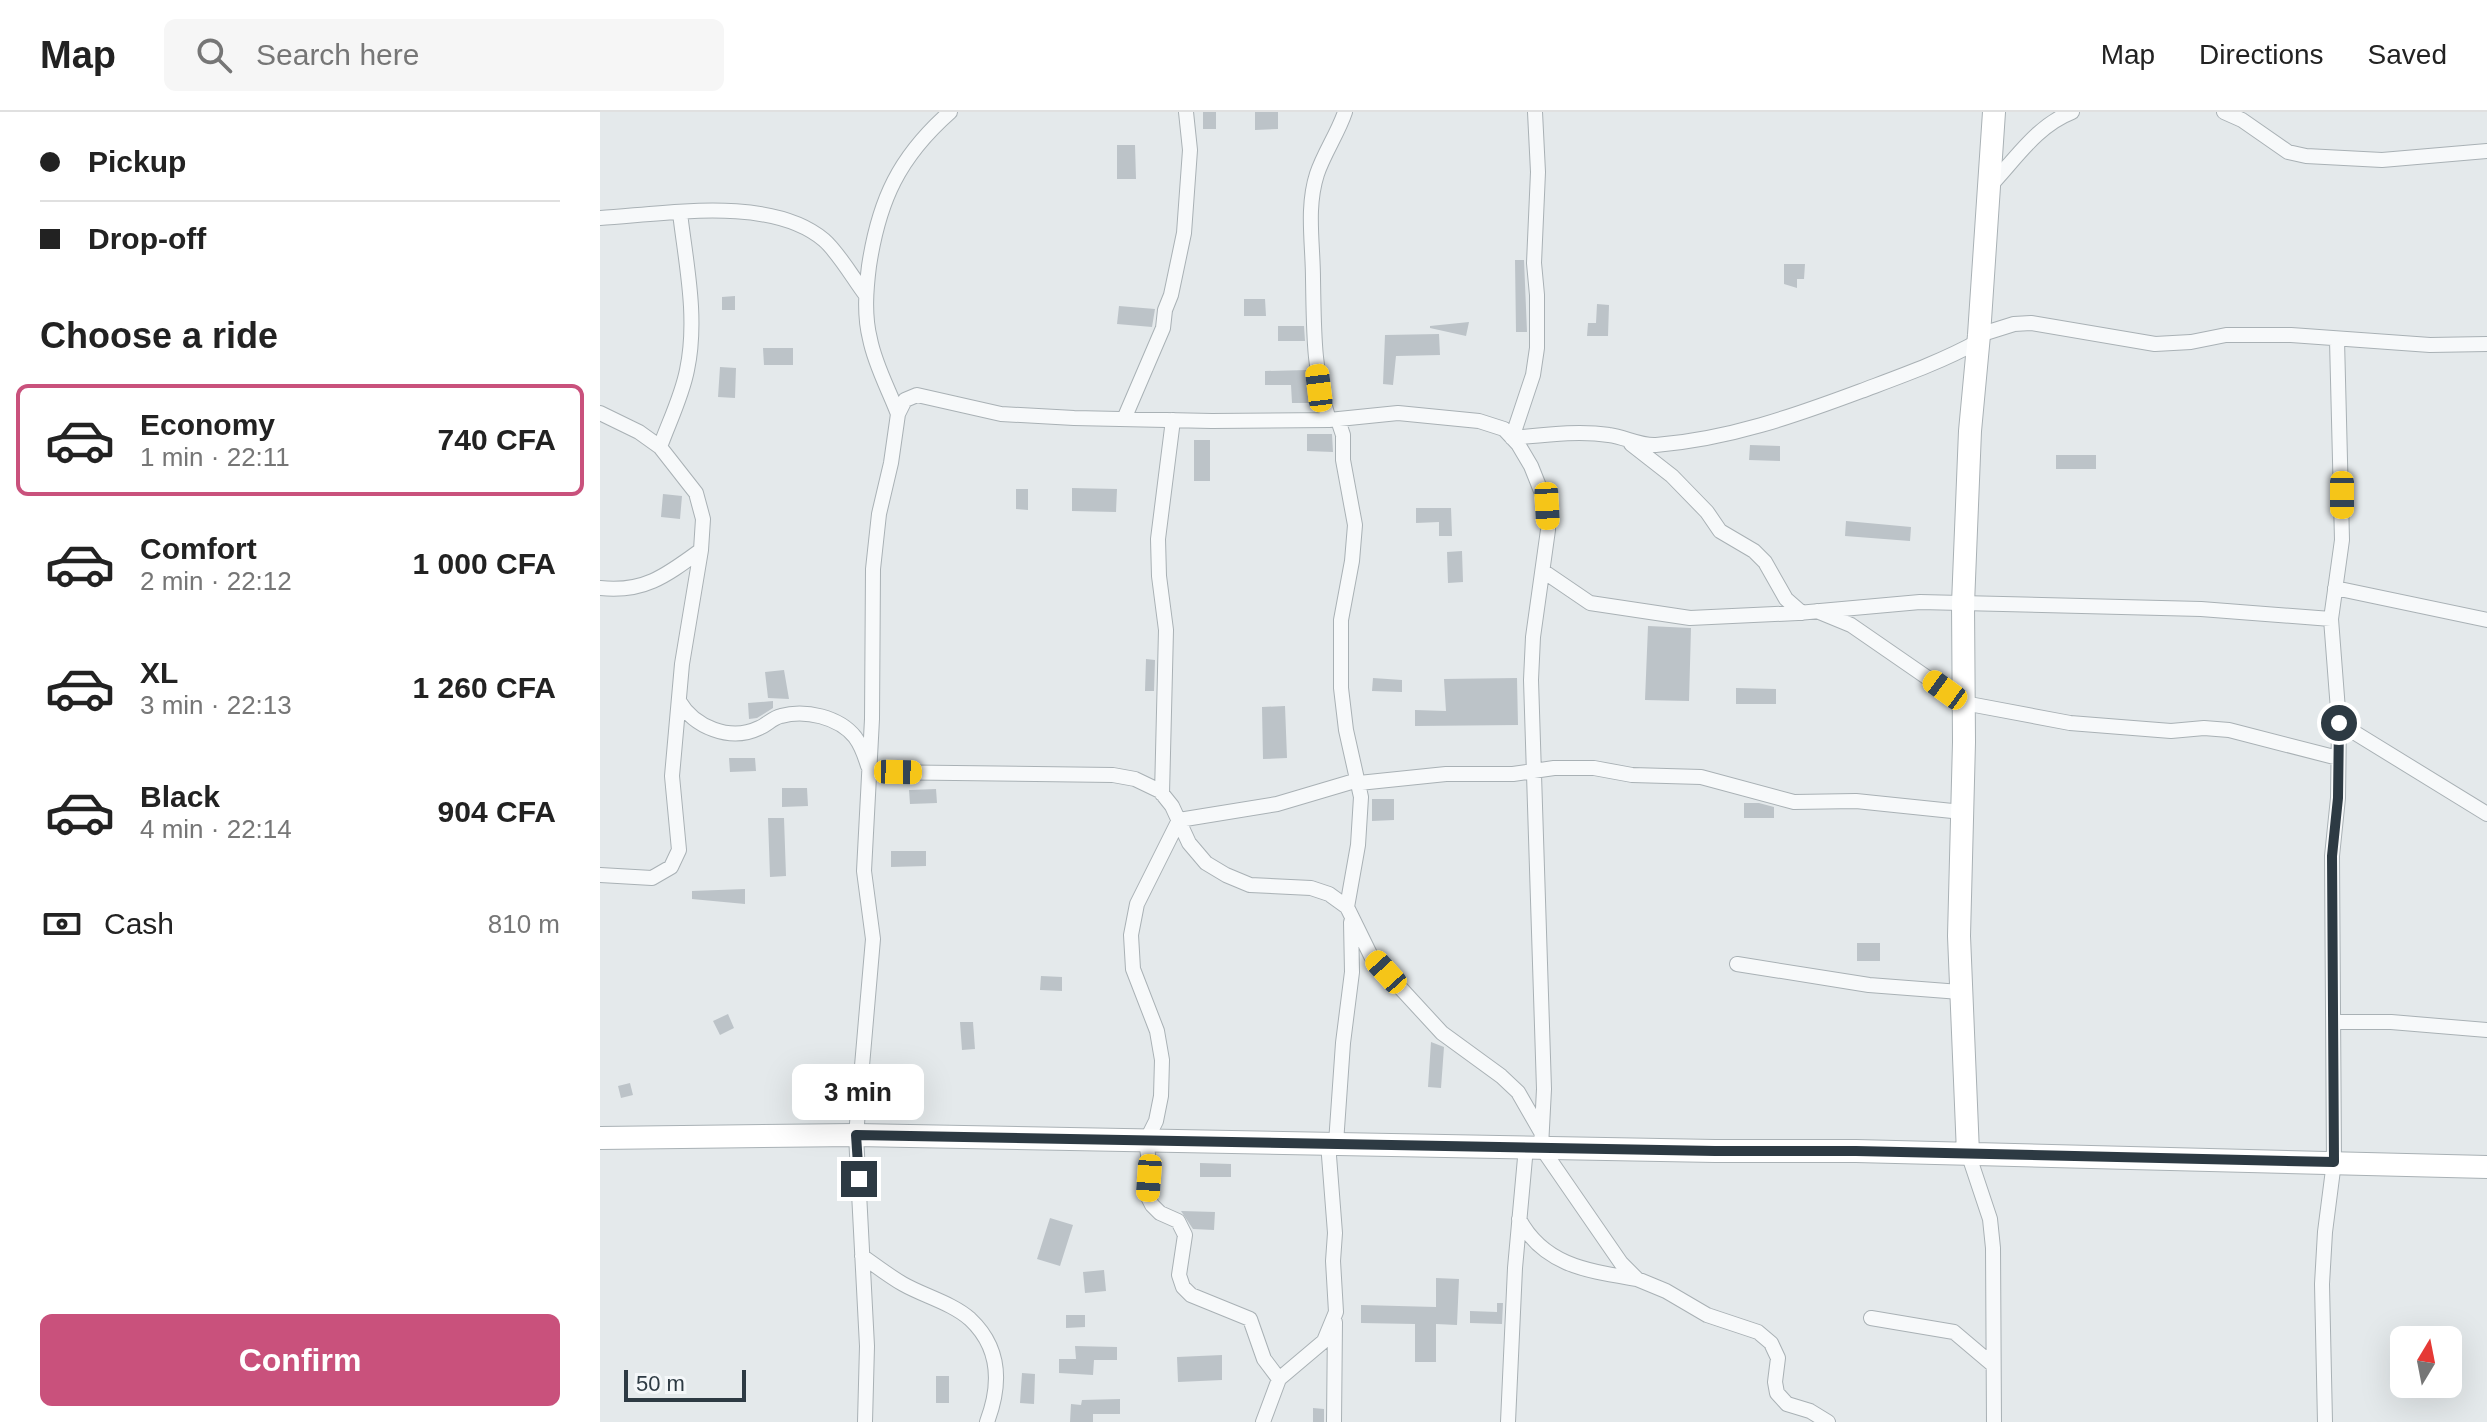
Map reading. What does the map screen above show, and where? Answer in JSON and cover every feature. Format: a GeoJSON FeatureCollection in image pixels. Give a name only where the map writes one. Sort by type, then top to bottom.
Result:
{"type":"FeatureCollection","features":[{"type":"Feature","properties":{"kind":"street"},"geometry":{"type":"LineString","coordinates":[[898,414],[870,340],[865,294],[879,214],[887,192],[895,176],[927,135],[950,112]]}},
{"type":"Feature","properties":{"kind":"street"},"geometry":{"type":"LineString","coordinates":[[1124,419],[1163,328],[1184,233],[1190,150],[1186,112]]}},
{"type":"Feature","properties":{"kind":"street"},"geometry":{"type":"LineString","coordinates":[[1334,1422],[1336,1312],[1332,1143],[1352,972],[1349,911],[1361,797],[1346,730],[1341,688],[1341,620],[1355,525],[1343,460],[1343,435],[1319,388],[1312,319],[1312,195],[1318,172],[1345,112]]}},
{"type":"Feature","properties":{"kind":"street"},"geometry":{"type":"LineString","coordinates":[[1512,438],[1529,389],[1537,348],[1534,263],[1538,172],[1535,112]]}},
{"type":"Feature","properties":{"kind":"street"},"geometry":{"type":"LineString","coordinates":[[1994,112],[1970,431],[1963,604],[1960,992],[1968,1153],[1990,1219],[1993,1248],[1994,1422]]}},
{"type":"Feature","properties":{"kind":"street"},"geometry":{"type":"LineString","coordinates":[[1989,188],[2034,135],[2072,112]]}},
{"type":"Feature","properties":{"kind":"street"},"geometry":{"type":"LineString","coordinates":[[2224,112],[2242,120],[2288,152],[2306,156],[2382,160],[2487,151]]}},
{"type":"Feature","properties":{"kind":"street"},"geometry":{"type":"LineString","coordinates":[[600,218],[749,212],[790,220],[825,240],[865,294]]}},
{"type":"Feature","properties":{"kind":"street"},"geometry":{"type":"LineString","coordinates":[[660,447],[687,372],[691,343],[691,302],[680,213]]}},
{"type":"Feature","properties":{"kind":"street"},"geometry":{"type":"LineString","coordinates":[[1512,438],[1608,434],[1653,445],[1722,436],[1764,426],[1919,370],[1979,338],[2014,324],[2031,323],[2155,344],[2191,342],[2226,335],[2487,344]]}},
{"type":"Feature","properties":{"kind":"street"},"geometry":{"type":"LineString","coordinates":[[2325,1422],[2322,1284],[2334,1162],[2332,856],[2339,723],[2331,619],[2342,525],[2337,340]]}},
{"type":"Feature","properties":{"kind":"street"},"geometry":{"type":"LineString","coordinates":[[865,1422],[867,1346],[856,1135],[873,939],[864,871],[871,772],[873,569],[879,514],[898,414],[905,400],[917,395],[1001,414],[1124,419],[1334,420],[1398,413],[1427,414],[1479,421],[1504,429],[1531,466],[1547,506],[1548,530],[1533,637],[1531,680],[1544,1089],[1519,1219],[1508,1422]]}},
{"type":"Feature","properties":{"kind":"street"},"geometry":{"type":"LineString","coordinates":[[600,413],[630,427],[660,447],[696,493],[703,519],[678,701],[672,776],[679,850],[671,867],[652,878],[600,875]]}},
{"type":"Feature","properties":{"kind":"street"},"geometry":{"type":"LineString","coordinates":[[1162,794],[1166,630],[1158,539],[1173,420]]}},
{"type":"Feature","properties":{"kind":"street"},"geometry":{"type":"LineString","coordinates":[[1622,438],[1672,476],[1707,512],[1720,531],[1754,551],[1765,562],[1786,599],[1809,612],[1851,625],[1964,703],[2070,723],[2171,731],[2204,728],[2229,730],[2338,758]]}},
{"type":"Feature","properties":{"kind":"street"},"geometry":{"type":"LineString","coordinates":[[600,588],[621,590],[645,586],[670,573],[701,550]]}},
{"type":"Feature","properties":{"kind":"street"},"geometry":{"type":"LineString","coordinates":[[1543,571],[1590,603],[1690,618],[1920,602],[2201,609],[2331,619]]}},
{"type":"Feature","properties":{"kind":"street"},"geometry":{"type":"LineString","coordinates":[[2335,588],[2487,620]]}},
{"type":"Feature","properties":{"kind":"street"},"geometry":{"type":"LineString","coordinates":[[678,701],[687,716],[702,726],[742,734],[760,728],[774,718],[798,713],[837,723],[854,737],[871,772]]}},
{"type":"Feature","properties":{"kind":"street"},"geometry":{"type":"LineString","coordinates":[[2339,723],[2487,814]]}},
{"type":"Feature","properties":{"kind":"street"},"geometry":{"type":"LineString","coordinates":[[1279,1379],[1264,1359],[1250,1319],[1191,1295],[1183,1287],[1179,1275],[1185,1235],[1178,1221],[1160,1213],[1148,1197],[1150,1168],[1146,1141],[1156,1121],[1162,1060],[1157,1031],[1133,969],[1131,935],[1137,904],[1179,820],[1277,804],[1359,781],[1594,768],[1632,775],[1701,777],[1794,802],[1856,801],[1962,812]]}},
{"type":"Feature","properties":{"kind":"street"},"geometry":{"type":"LineString","coordinates":[[871,772],[1113,775],[1135,779],[1162,794],[1189,843],[1206,863],[1226,875],[1250,885],[1311,888],[1329,894],[1349,911],[1371,956],[1442,1033],[1518,1092],[1536,1142],[1605,1241],[1637,1279]]}},
{"type":"Feature","properties":{"kind":"street"},"geometry":{"type":"LineString","coordinates":[[1737,964],[1844,982],[1960,992]]}},
{"type":"Feature","properties":{"kind":"street"},"geometry":{"type":"LineString","coordinates":[[2334,1022],[2391,1022],[2487,1030]]}},
{"type":"Feature","properties":{"kind":"street"},"geometry":{"type":"LineString","coordinates":[[600,1138],[856,1135],[1332,1143],[1536,1142],[2487,1167]]}},
{"type":"Feature","properties":{"kind":"street"},"geometry":{"type":"LineString","coordinates":[[1519,1219],[1543,1250],[1564,1264],[1637,1279],[1666,1291],[1707,1315],[1758,1332],[1771,1343],[1778,1358],[1777,1393],[1787,1404],[1810,1411],[1828,1422]]}},
{"type":"Feature","properties":{"kind":"street"},"geometry":{"type":"LineString","coordinates":[[862,1256],[903,1284],[969,1318],[985,1336],[996,1362],[998,1381],[987,1422]]}},
{"type":"Feature","properties":{"kind":"street"},"geometry":{"type":"LineString","coordinates":[[1263,1422],[1279,1379],[1324,1341],[1336,1312]]}},
{"type":"Feature","properties":{"kind":"street"},"geometry":{"type":"LineString","coordinates":[[1871,1318],[1954,1332],[1993,1365]]}},
{"type":"Feature","properties":{"kind":"building"},"geometry":{"type":"Polygon","coordinates":[[[1203,112],[1216,112],[1216,129],[1203,129],[1203,112]]]}},
{"type":"Feature","properties":{"kind":"building"},"geometry":{"type":"Polygon","coordinates":[[[1255,112],[1278,112],[1278,129],[1255,130],[1255,112]]]}},
{"type":"Feature","properties":{"kind":"building"},"geometry":{"type":"Polygon","coordinates":[[[1117,145],[1135,145],[1136,179],[1117,179],[1117,145]]]}},
{"type":"Feature","properties":{"kind":"building"},"geometry":{"type":"Polygon","coordinates":[[[1515,260],[1524,260],[1527,332],[1516,332],[1515,260]]]}},
{"type":"Feature","properties":{"kind":"building"},"geometry":{"type":"Polygon","coordinates":[[[1784,264],[1805,264],[1804,279],[1797,279],[1797,288],[1784,284],[1784,264]]]}},
{"type":"Feature","properties":{"kind":"building"},"geometry":{"type":"Polygon","coordinates":[[[735,296],[735,310],[722,310],[722,297],[735,296]]]}},
{"type":"Feature","properties":{"kind":"building"},"geometry":{"type":"Polygon","coordinates":[[[1244,299],[1265,299],[1266,316],[1244,316],[1244,299]]]}},
{"type":"Feature","properties":{"kind":"building"},"geometry":{"type":"Polygon","coordinates":[[[1597,304],[1609,305],[1608,336],[1587,336],[1588,323],[1596,323],[1597,304]]]}},
{"type":"Feature","properties":{"kind":"building"},"geometry":{"type":"Polygon","coordinates":[[[1119,306],[1155,309],[1152,327],[1117,324],[1119,306]]]}},
{"type":"Feature","properties":{"kind":"building"},"geometry":{"type":"Polygon","coordinates":[[[1469,322],[1466,336],[1430,328],[1430,326],[1469,322]]]}},
{"type":"Feature","properties":{"kind":"building"},"geometry":{"type":"Polygon","coordinates":[[[1278,326],[1304,326],[1305,341],[1278,341],[1278,326]]]}},
{"type":"Feature","properties":{"kind":"building"},"geometry":{"type":"Polygon","coordinates":[[[1439,334],[1440,355],[1396,356],[1393,385],[1383,384],[1385,335],[1439,334]]]}},
{"type":"Feature","properties":{"kind":"building"},"geometry":{"type":"Polygon","coordinates":[[[763,348],[793,348],[793,365],[764,365],[763,348]]]}},
{"type":"Feature","properties":{"kind":"building"},"geometry":{"type":"Polygon","coordinates":[[[720,367],[736,368],[735,398],[718,397],[720,367]]]}},
{"type":"Feature","properties":{"kind":"building"},"geometry":{"type":"Polygon","coordinates":[[[1307,370],[1310,403],[1292,403],[1291,385],[1265,385],[1265,371],[1307,370]]]}},
{"type":"Feature","properties":{"kind":"building"},"geometry":{"type":"Polygon","coordinates":[[[1307,434],[1332,434],[1333,452],[1307,451],[1307,434]]]}},
{"type":"Feature","properties":{"kind":"building"},"geometry":{"type":"Polygon","coordinates":[[[1194,440],[1210,440],[1210,481],[1194,481],[1194,440]]]}},
{"type":"Feature","properties":{"kind":"building"},"geometry":{"type":"Polygon","coordinates":[[[1750,445],[1780,446],[1780,461],[1749,460],[1750,445]]]}},
{"type":"Feature","properties":{"kind":"building"},"geometry":{"type":"Polygon","coordinates":[[[2056,455],[2096,455],[2096,469],[2056,469],[2056,455]]]}},
{"type":"Feature","properties":{"kind":"building"},"geometry":{"type":"Polygon","coordinates":[[[1072,488],[1117,489],[1116,512],[1072,511],[1072,488]]]}},
{"type":"Feature","properties":{"kind":"building"},"geometry":{"type":"Polygon","coordinates":[[[1016,489],[1028,489],[1028,510],[1016,509],[1016,489]]]}},
{"type":"Feature","properties":{"kind":"building"},"geometry":{"type":"Polygon","coordinates":[[[663,494],[682,496],[680,519],[661,517],[663,494]]]}},
{"type":"Feature","properties":{"kind":"building"},"geometry":{"type":"Polygon","coordinates":[[[1416,508],[1451,508],[1452,536],[1439,536],[1439,522],[1416,523],[1416,508]]]}},
{"type":"Feature","properties":{"kind":"building"},"geometry":{"type":"Polygon","coordinates":[[[1846,521],[1911,527],[1910,541],[1845,536],[1846,521]]]}},
{"type":"Feature","properties":{"kind":"building"},"geometry":{"type":"Polygon","coordinates":[[[1462,551],[1463,582],[1448,583],[1447,552],[1462,551]]]}},
{"type":"Feature","properties":{"kind":"building"},"geometry":{"type":"Polygon","coordinates":[[[1648,626],[1691,628],[1689,701],[1645,700],[1648,626]]]}},
{"type":"Feature","properties":{"kind":"building"},"geometry":{"type":"Polygon","coordinates":[[[1146,659],[1155,660],[1154,691],[1145,691],[1146,659]]]}},
{"type":"Feature","properties":{"kind":"building"},"geometry":{"type":"Polygon","coordinates":[[[784,670],[789,699],[768,698],[765,672],[784,670]]]}},
{"type":"Feature","properties":{"kind":"building"},"geometry":{"type":"Polygon","coordinates":[[[1373,678],[1402,680],[1402,692],[1372,691],[1373,678]]]}},
{"type":"Feature","properties":{"kind":"building"},"geometry":{"type":"Polygon","coordinates":[[[1517,678],[1518,725],[1415,726],[1415,710],[1446,711],[1444,679],[1517,678]]]}},
{"type":"Feature","properties":{"kind":"building"},"geometry":{"type":"Polygon","coordinates":[[[1736,688],[1776,689],[1776,704],[1736,704],[1736,688]]]}},
{"type":"Feature","properties":{"kind":"building"},"geometry":{"type":"Polygon","coordinates":[[[773,701],[773,708],[757,718],[749,719],[748,703],[773,701]]]}},
{"type":"Feature","properties":{"kind":"building"},"geometry":{"type":"Polygon","coordinates":[[[1285,706],[1287,758],[1263,759],[1262,707],[1285,706]]]}},
{"type":"Feature","properties":{"kind":"building"},"geometry":{"type":"Polygon","coordinates":[[[729,758],[755,758],[756,771],[730,772],[729,758]]]}},
{"type":"Feature","properties":{"kind":"building"},"geometry":{"type":"Polygon","coordinates":[[[782,788],[807,788],[808,806],[782,807],[782,788]]]}},
{"type":"Feature","properties":{"kind":"building"},"geometry":{"type":"Polygon","coordinates":[[[936,789],[937,803],[910,804],[909,790],[936,789]]]}},
{"type":"Feature","properties":{"kind":"building"},"geometry":{"type":"Polygon","coordinates":[[[1372,799],[1394,799],[1394,820],[1372,821],[1372,799]]]}},
{"type":"Feature","properties":{"kind":"building"},"geometry":{"type":"Polygon","coordinates":[[[1744,803],[1774,807],[1774,818],[1744,818],[1744,803]]]}},
{"type":"Feature","properties":{"kind":"building"},"geometry":{"type":"Polygon","coordinates":[[[768,818],[784,818],[786,876],[770,877],[768,818]]]}},
{"type":"Feature","properties":{"kind":"building"},"geometry":{"type":"Polygon","coordinates":[[[891,851],[926,851],[926,866],[891,867],[891,851]]]}},
{"type":"Feature","properties":{"kind":"building"},"geometry":{"type":"Polygon","coordinates":[[[745,889],[745,904],[692,899],[692,891],[745,889]]]}},
{"type":"Feature","properties":{"kind":"building"},"geometry":{"type":"Polygon","coordinates":[[[1857,943],[1880,943],[1880,961],[1857,961],[1857,943]]]}},
{"type":"Feature","properties":{"kind":"building"},"geometry":{"type":"Polygon","coordinates":[[[1041,976],[1062,977],[1062,991],[1040,990],[1041,976]]]}},
{"type":"Feature","properties":{"kind":"building"},"geometry":{"type":"Polygon","coordinates":[[[728,1014],[734,1028],[720,1035],[713,1021],[728,1014]]]}},
{"type":"Feature","properties":{"kind":"building"},"geometry":{"type":"Polygon","coordinates":[[[960,1022],[973,1022],[975,1049],[962,1050],[960,1022]]]}},
{"type":"Feature","properties":{"kind":"building"},"geometry":{"type":"Polygon","coordinates":[[[1431,1042],[1444,1047],[1441,1088],[1428,1087],[1431,1042]]]}},
{"type":"Feature","properties":{"kind":"building"},"geometry":{"type":"Polygon","coordinates":[[[630,1083],[633,1095],[621,1098],[618,1086],[630,1083]]]}},
{"type":"Feature","properties":{"kind":"building"},"geometry":{"type":"Polygon","coordinates":[[[1200,1163],[1231,1164],[1231,1177],[1200,1177],[1200,1163]]]}},
{"type":"Feature","properties":{"kind":"building"},"geometry":{"type":"Polygon","coordinates":[[[1181,1211],[1215,1212],[1214,1230],[1193,1229],[1181,1211]]]}},
{"type":"Feature","properties":{"kind":"building"},"geometry":{"type":"Polygon","coordinates":[[[1050,1218],[1073,1225],[1060,1266],[1037,1259],[1050,1218]]]}},
{"type":"Feature","properties":{"kind":"building"},"geometry":{"type":"Polygon","coordinates":[[[1104,1270],[1106,1291],[1085,1293],[1083,1272],[1104,1270]]]}},
{"type":"Feature","properties":{"kind":"building"},"geometry":{"type":"Polygon","coordinates":[[[1436,1278],[1459,1279],[1457,1325],[1436,1324],[1436,1362],[1415,1362],[1415,1324],[1361,1323],[1361,1305],[1436,1307],[1436,1278]]]}},
{"type":"Feature","properties":{"kind":"building"},"geometry":{"type":"Polygon","coordinates":[[[1497,1303],[1503,1303],[1502,1324],[1470,1323],[1470,1311],[1497,1312],[1497,1303]]]}},
{"type":"Feature","properties":{"kind":"building"},"geometry":{"type":"Polygon","coordinates":[[[1066,1315],[1085,1315],[1085,1327],[1066,1328],[1066,1315]]]}},
{"type":"Feature","properties":{"kind":"building"},"geometry":{"type":"Polygon","coordinates":[[[1075,1346],[1117,1347],[1117,1360],[1094,1360],[1093,1375],[1059,1373],[1059,1359],[1076,1359],[1075,1346]]]}},
{"type":"Feature","properties":{"kind":"building"},"geometry":{"type":"Polygon","coordinates":[[[1222,1355],[1222,1380],[1178,1382],[1177,1357],[1222,1355]]]}},
{"type":"Feature","properties":{"kind":"building"},"geometry":{"type":"Polygon","coordinates":[[[1022,1373],[1035,1374],[1034,1404],[1020,1403],[1022,1373]]]}},
{"type":"Feature","properties":{"kind":"building"},"geometry":{"type":"Polygon","coordinates":[[[936,1376],[949,1376],[949,1403],[936,1403],[936,1376]]]}},
{"type":"Feature","properties":{"kind":"building"},"geometry":{"type":"Polygon","coordinates":[[[1120,1399],[1120,1414],[1093,1414],[1093,1422],[1070,1422],[1071,1404],[1081,1405],[1082,1400],[1120,1399]]]}},
{"type":"Feature","properties":{"kind":"building"},"geometry":{"type":"Polygon","coordinates":[[[1313,1408],[1324,1409],[1324,1422],[1313,1422],[1313,1408]]]}},
{"type":"Feature","properties":{"kind":"route"},"geometry":{"type":"LineString","coordinates":[[859,1179],[856,1135],[2334,1162],[2332,856],[2338,798],[2339,723]]}}]}
